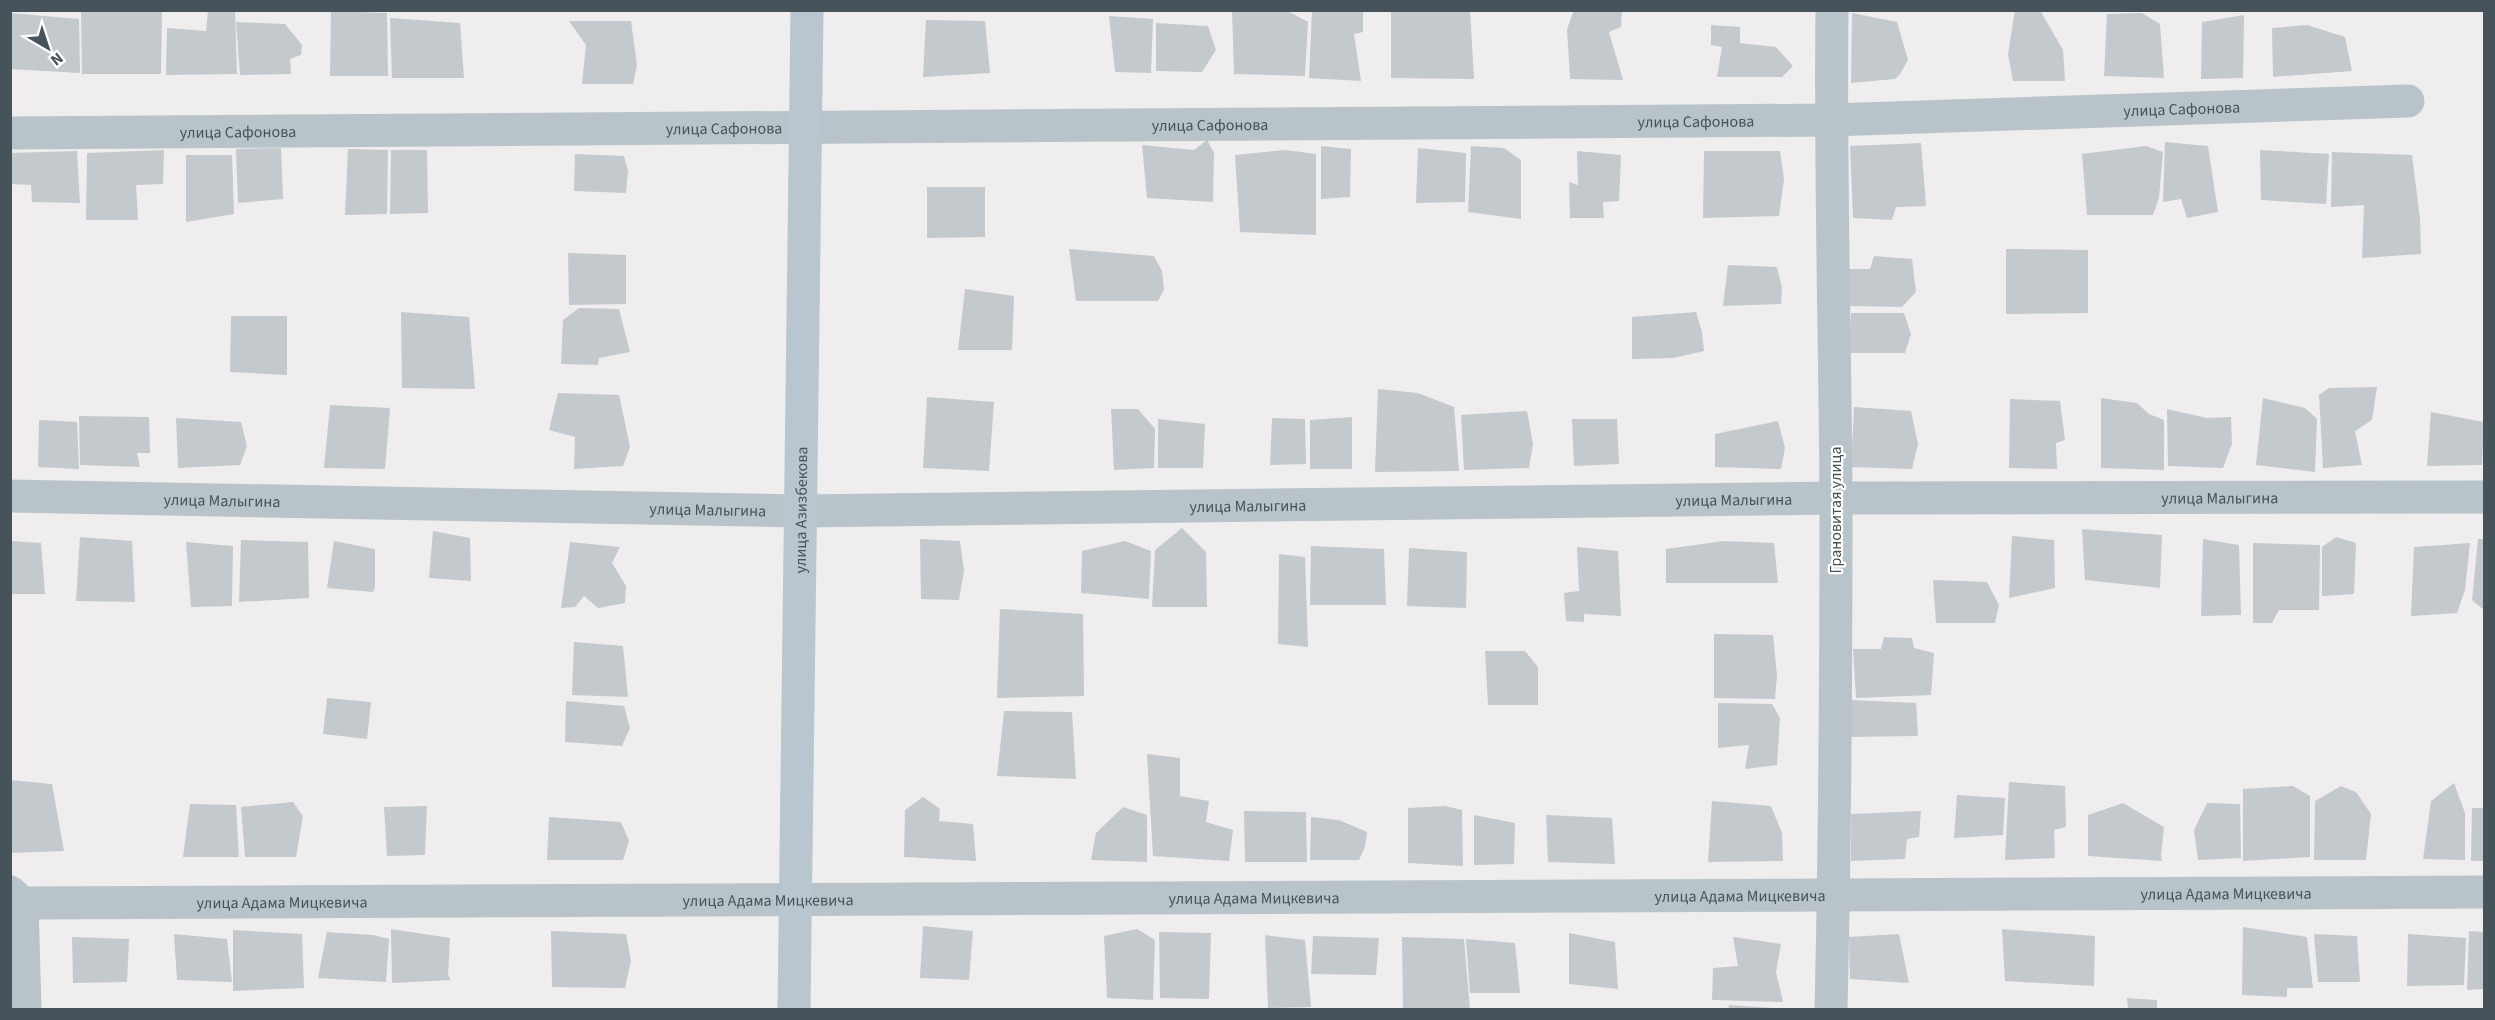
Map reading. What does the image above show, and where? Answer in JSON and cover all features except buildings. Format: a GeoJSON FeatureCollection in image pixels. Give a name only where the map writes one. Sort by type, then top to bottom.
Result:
{"type":"FeatureCollection","features":[{"type":"Feature","properties":{"kind":"main road","name":"улица Азизбекова"},"geometry":{"type":"LineString","coordinates":[[794,1010],[807,10]]}},
{"type":"Feature","properties":{"kind":"street","name":"Грановитая улица"},"geometry":{"type":"LineString","coordinates":[[1831,1010],[1834,894],[1836,498],[1831,120],[1832,10]]}},
{"type":"Feature","properties":{"kind":"street","name":"улица Сафонова"},"geometry":{"type":"LineString","coordinates":[[10,133],[1831,120],[2408,101]]}},
{"type":"Feature","properties":{"kind":"street","name":"улица Малыгина"},"geometry":{"type":"LineString","coordinates":[[10,496],[801,511],[1836,498],[2484,497]]}},
{"type":"Feature","properties":{"kind":"street","name":"улица Адама Мицкевича"},"geometry":{"type":"LineString","coordinates":[[16,898],[796,901],[2484,892]]}},
{"type":"Feature","properties":{"kind":"street"},"geometry":{"type":"LineString","coordinates":[[16,898],[25,1010]]}}]}
